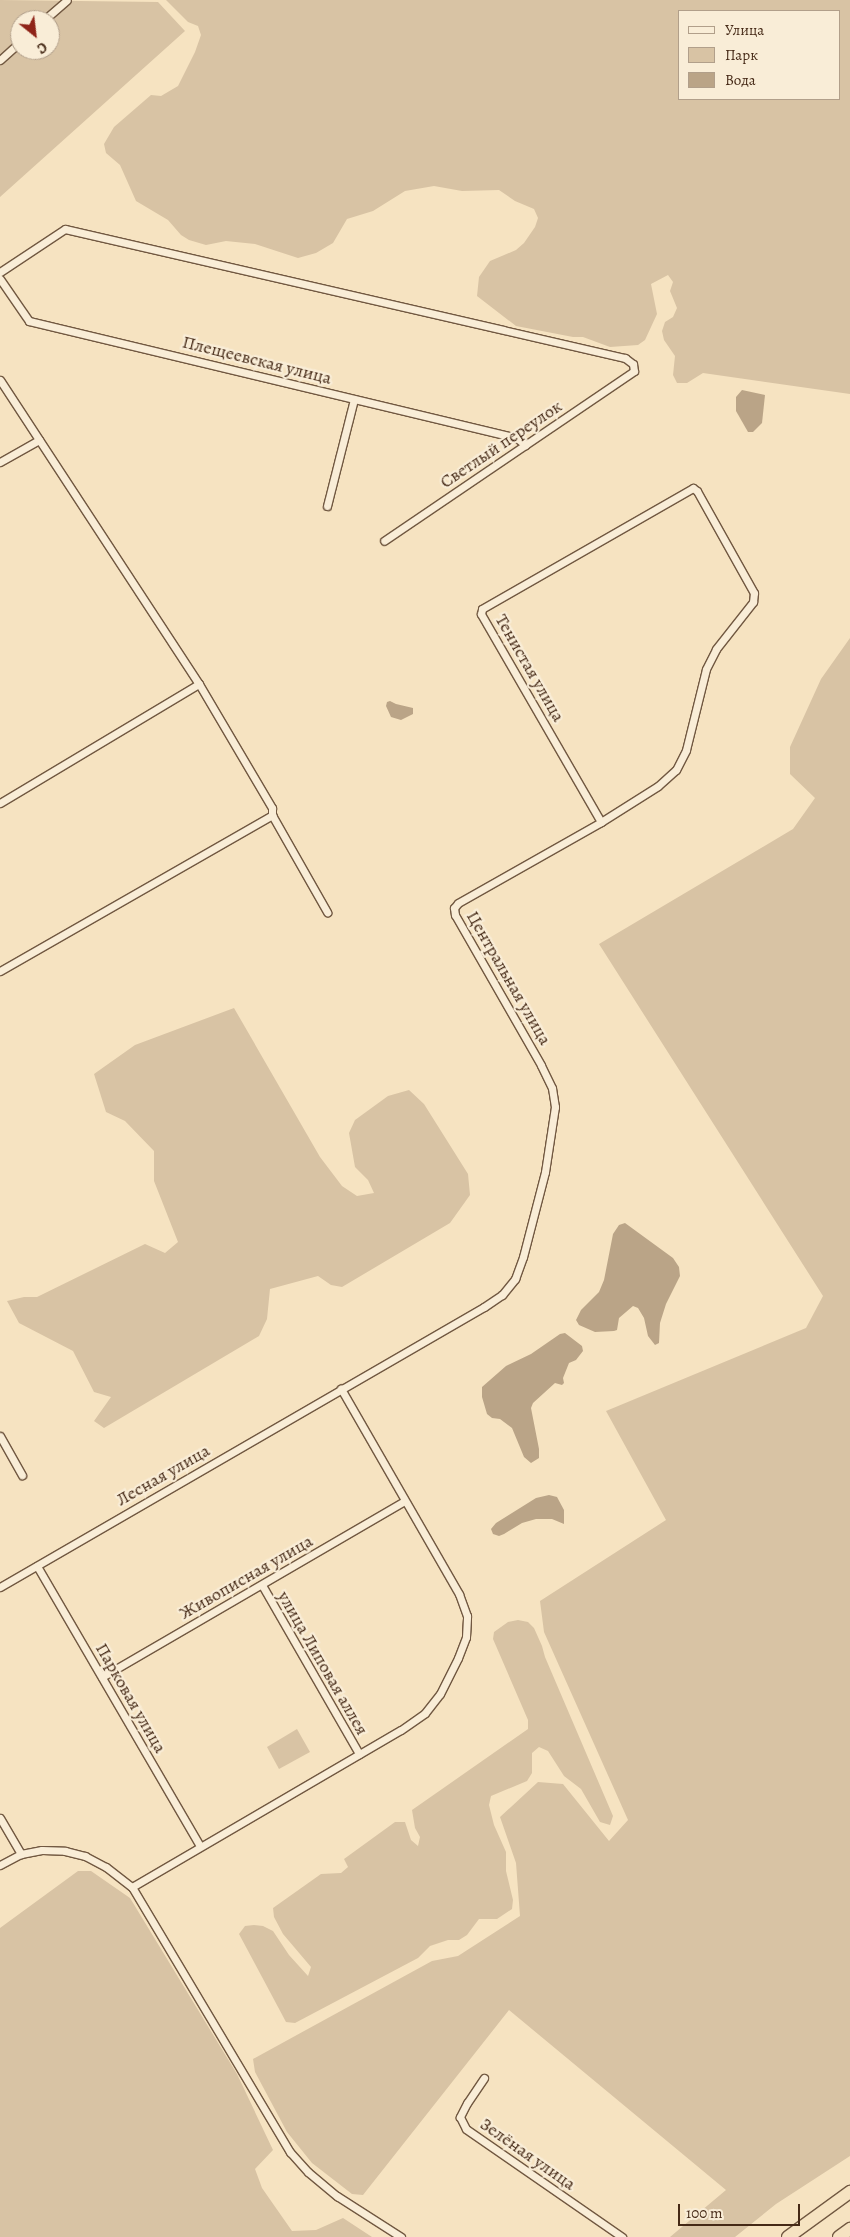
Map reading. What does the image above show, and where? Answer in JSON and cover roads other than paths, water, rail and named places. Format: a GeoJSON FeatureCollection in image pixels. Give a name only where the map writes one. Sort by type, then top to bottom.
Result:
{"type":"FeatureCollection","features":[{"type":"Feature","properties":{"kind":"highway"},"geometry":{"type":"LineString","coordinates":[[788,2237],[850,2192]]}},
{"type":"Feature","properties":{"kind":"highway"},"geometry":{"type":"LineString","coordinates":[[839,2237],[850,2229]]}},
{"type":"Feature","properties":{"kind":"street"},"geometry":{"type":"LineString","coordinates":[[56,10],[67,0]]}},
{"type":"Feature","properties":{"kind":"street"},"geometry":{"type":"LineString","coordinates":[[0,60],[10,51]]}},
{"type":"Feature","properties":{"kind":"street","name":"Светлый переулок"},"geometry":{"type":"LineString","coordinates":[[0,272],[65,228],[625,358],[633,364],[634,371],[384,541]]}},
{"type":"Feature","properties":{"kind":"street","name":"Плещеевская улица"},"geometry":{"type":"LineString","coordinates":[[0,279],[29,321],[517,438],[526,446]]}},
{"type":"Feature","properties":{"kind":"street"},"geometry":{"type":"LineString","coordinates":[[0,380],[200,684],[272,808],[272,814],[327,912]]}},
{"type":"Feature","properties":{"kind":"street"},"geometry":{"type":"LineString","coordinates":[[327,506],[354,399]]}},
{"type":"Feature","properties":{"kind":"street"},"geometry":{"type":"LineString","coordinates":[[0,462],[38,440]]}},
{"type":"Feature","properties":{"kind":"street","name":"Центральная улица"},"geometry":{"type":"LineString","coordinates":[[341,1388],[484,1307],[502,1295],[515,1279],[523,1257],[545,1172],[555,1107],[552,1088],[455,915],[454,908],[458,903],[601,822],[658,786],[676,770],[686,750],[706,669],[716,649],[753,602],[752,587],[693,488]]}},
{"type":"Feature","properties":{"kind":"street","name":"Тенистая улица"},"geometry":{"type":"LineString","coordinates":[[601,822],[482,614],[482,609],[693,488]]}},
{"type":"Feature","properties":{"kind":"street"},"geometry":{"type":"LineString","coordinates":[[0,803],[200,684]]}},
{"type":"Feature","properties":{"kind":"street"},"geometry":{"type":"LineString","coordinates":[[0,971],[272,814]]}},
{"type":"Feature","properties":{"kind":"street"},"geometry":{"type":"LineString","coordinates":[[132,1887],[401,1730],[425,1713],[440,1694],[458,1658],[466,1637],[467,1616],[459,1594],[341,1388]]}},
{"type":"Feature","properties":{"kind":"street","name":"Лесная улица"},"geometry":{"type":"LineString","coordinates":[[0,1587],[341,1388]]}},
{"type":"Feature","properties":{"kind":"street"},"geometry":{"type":"LineString","coordinates":[[0,1436],[22,1474]]}},
{"type":"Feature","properties":{"kind":"street","name":"Живописная улица"},"geometry":{"type":"LineString","coordinates":[[102,1677],[262,1586],[405,1501]]}},
{"type":"Feature","properties":{"kind":"street","name":"Парковая улица"},"geometry":{"type":"LineString","coordinates":[[37,1566],[200,1846]]}},
{"type":"Feature","properties":{"kind":"street","name":"улица Липовая аллея"},"geometry":{"type":"LineString","coordinates":[[262,1586],[359,1754]]}},
{"type":"Feature","properties":{"kind":"street"},"geometry":{"type":"LineString","coordinates":[[0,1818],[21,1854]]}},
{"type":"Feature","properties":{"kind":"street"},"geometry":{"type":"LineString","coordinates":[[0,1865],[21,1854],[42,1850],[65,1851],[84,1856],[106,1867],[132,1887],[290,2152],[308,2172],[336,2196],[400,2237]]}},
{"type":"Feature","properties":{"kind":"street","name":"Зелёная улица"},"geometry":{"type":"LineString","coordinates":[[484,2078],[466,2103],[460,2117],[466,2129],[622,2237]]}},
{"type":"Feature","properties":{"kind":"water"},"geometry":{"type":"Polygon","coordinates":[[[742,390],[765,395],[762,423],[753,432],[748,432],[736,411],[736,397],[742,390]]]}},
{"type":"Feature","properties":{"kind":"water"},"geometry":{"type":"Polygon","coordinates":[[[390,701],[413,708],[413,714],[401,720],[391,717],[386,706],[387,702],[390,701]]]}},
{"type":"Feature","properties":{"kind":"water"},"geometry":{"type":"Polygon","coordinates":[[[625,1223],[673,1258],[679,1267],[680,1276],[666,1304],[660,1323],[659,1343],[655,1345],[648,1336],[644,1318],[638,1308],[633,1306],[619,1318],[617,1330],[614,1331],[595,1332],[579,1325],[576,1320],[581,1310],[599,1292],[604,1280],[613,1234],[619,1225],[625,1223]]]}},
{"type":"Feature","properties":{"kind":"water"},"geometry":{"type":"Polygon","coordinates":[[[565,1333],[582,1346],[583,1351],[576,1360],[569,1363],[563,1378],[564,1383],[562,1385],[555,1383],[533,1403],[531,1408],[539,1458],[531,1463],[524,1457],[512,1428],[500,1419],[492,1418],[487,1414],[482,1397],[482,1387],[506,1366],[531,1354],[560,1334],[565,1333]]]}},
{"type":"Feature","properties":{"kind":"water"},"geometry":{"type":"Polygon","coordinates":[[[549,1495],[557,1497],[564,1510],[564,1524],[552,1519],[536,1519],[522,1523],[499,1536],[493,1534],[491,1529],[496,1523],[536,1498],[549,1495]]]}}]}
